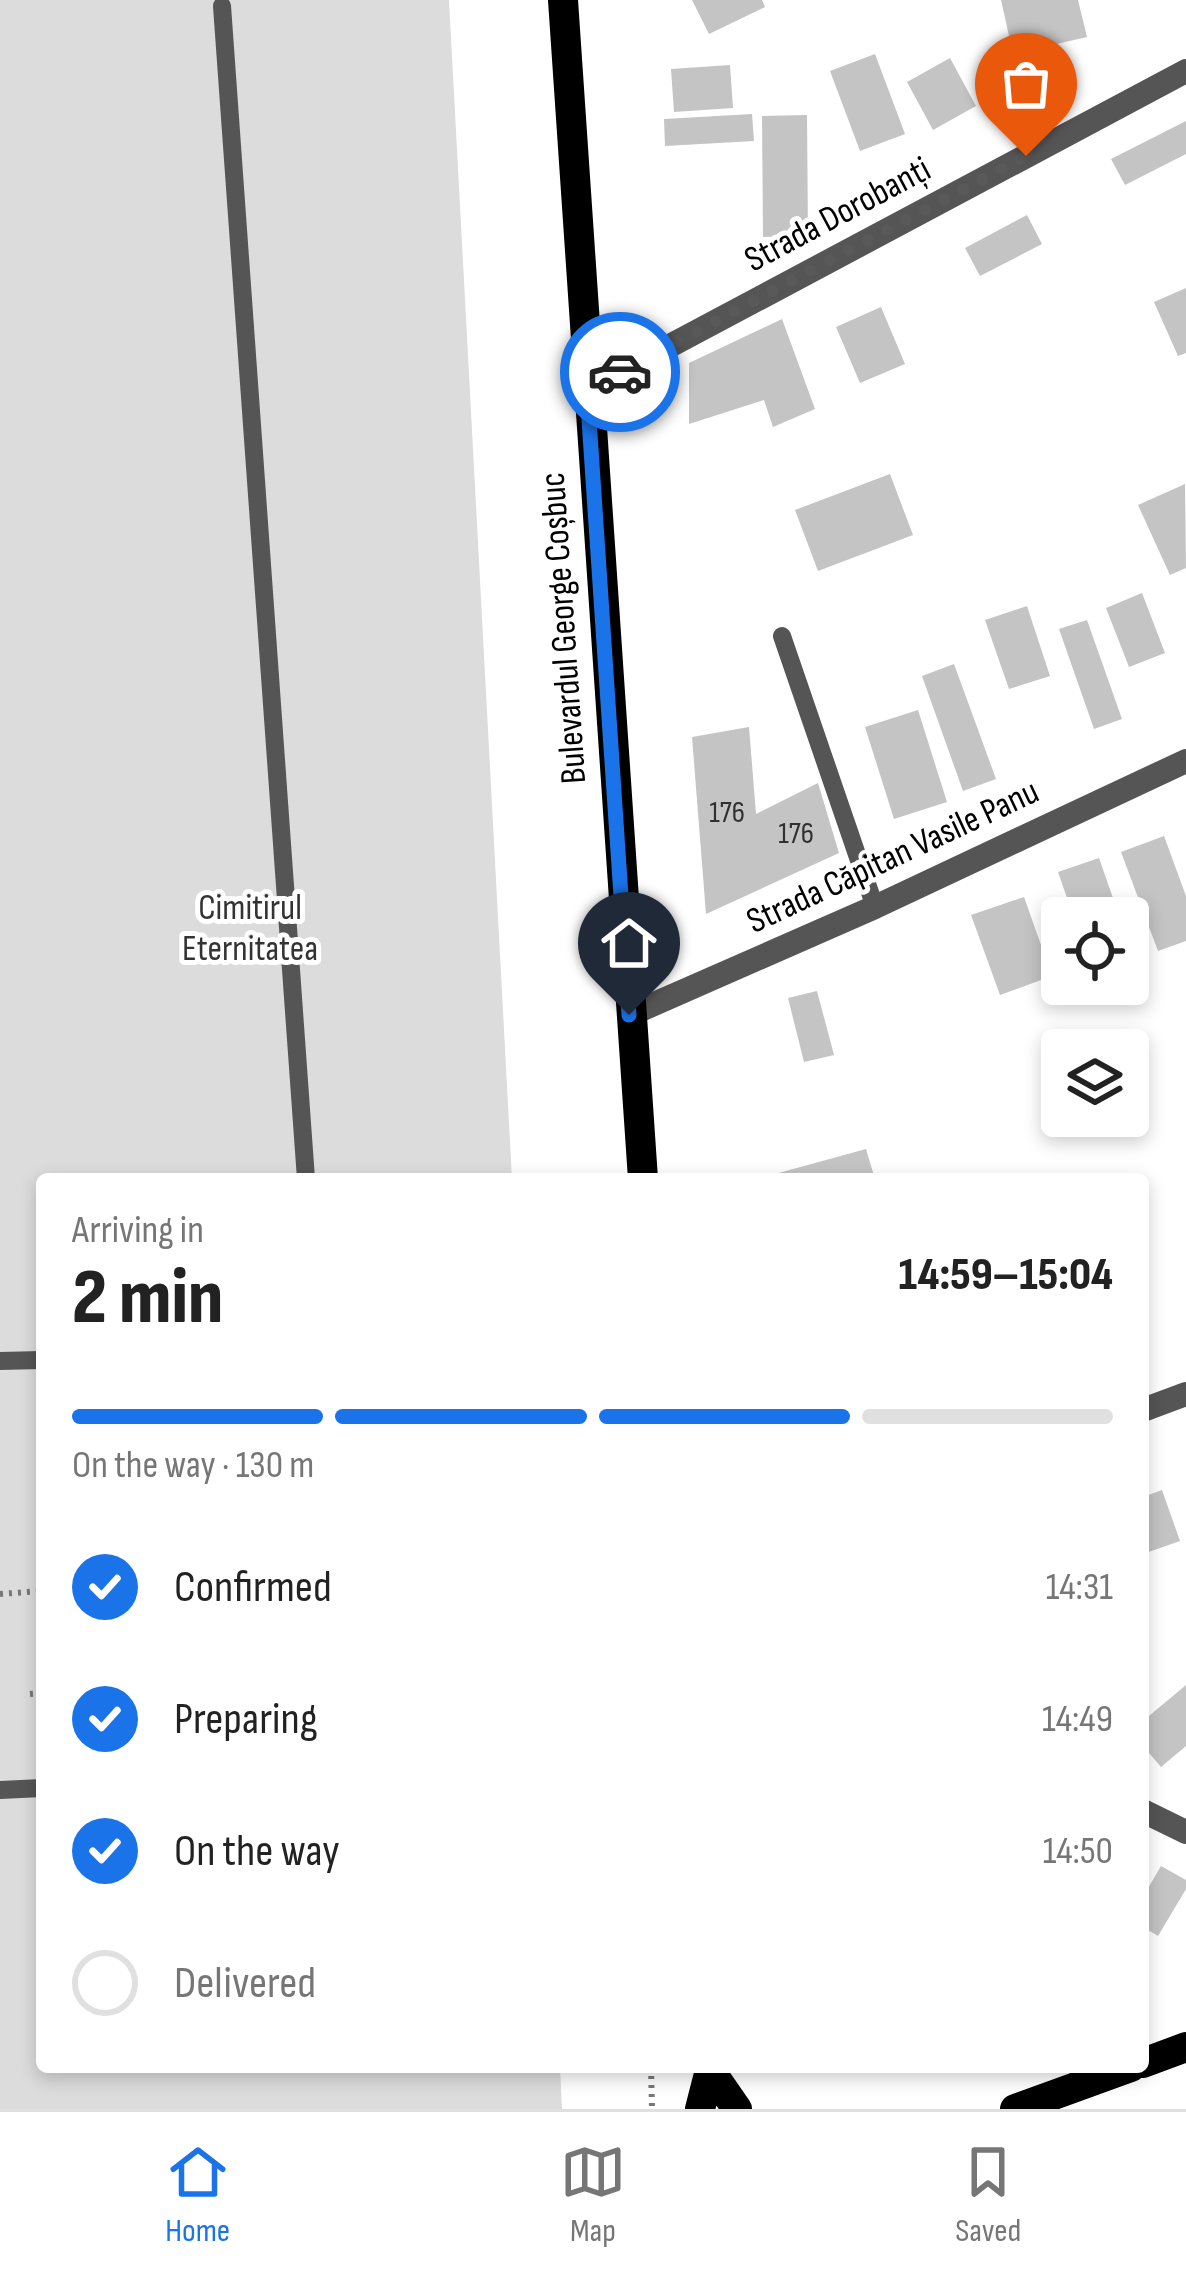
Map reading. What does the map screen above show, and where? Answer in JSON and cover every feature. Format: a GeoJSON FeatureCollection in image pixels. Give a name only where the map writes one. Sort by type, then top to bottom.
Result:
{"type":"FeatureCollection","features":[{"type":"Feature","properties":{"kind":"main road","name":"Bulevardul George Coșbuc"},"geometry":{"type":"LineString","coordinates":[[563,0],[642,1173]]}},
{"type":"Feature","properties":{"kind":"main road"},"geometry":{"type":"LineString","coordinates":[[1149,2060],[1186,2047]]}},
{"type":"Feature","properties":{"kind":"main road"},"geometry":{"type":"LineString","coordinates":[[700,2109],[709,2073]]}},
{"type":"Feature","properties":{"kind":"main road"},"geometry":{"type":"LineString","coordinates":[[710,2073],[713,2109]]}},
{"type":"Feature","properties":{"kind":"main road"},"geometry":{"type":"LineString","coordinates":[[713,2073],[736,2109]]}},
{"type":"Feature","properties":{"kind":"main road"},"geometry":{"type":"LineString","coordinates":[[1015,2109],[1114,2073]]}},
{"type":"Feature","properties":{"kind":"street","name":"Strada Dorobanți"},"geometry":{"type":"LineString","coordinates":[[587,390],[1186,71]]}},
{"type":"Feature","properties":{"kind":"street","name":"Strada Căpitan Vasile Panu"},"geometry":{"type":"LineString","coordinates":[[629,1015],[875,907],[1186,761]]}},
{"type":"Feature","properties":{"kind":"street"},"geometry":{"type":"LineString","coordinates":[[1149,1408],[1186,1394]]}},
{"type":"Feature","properties":{"kind":"street"},"geometry":{"type":"LineString","coordinates":[[1149,1814],[1186,1832]]}},
{"type":"Feature","properties":{"kind":"lane"},"geometry":{"type":"LineString","coordinates":[[222,6],[306,1173]]}},
{"type":"Feature","properties":{"kind":"lane"},"geometry":{"type":"LineString","coordinates":[[782,636],[875,907]]}},
{"type":"Feature","properties":{"kind":"lane"},"geometry":{"type":"LineString","coordinates":[[0,1361],[36,1360]]}},
{"type":"Feature","properties":{"kind":"lane"},"geometry":{"type":"LineString","coordinates":[[0,1790],[36,1788]]}},
{"type":"Feature","properties":{"kind":"path"},"geometry":{"type":"LineString","coordinates":[[0,1594],[36,1591]]}},
{"type":"Feature","properties":{"kind":"path"},"geometry":{"type":"LineString","coordinates":[[30,1694],[36,1694]]}},
{"type":"Feature","properties":{"kind":"path"},"geometry":{"type":"LineString","coordinates":[[651,2073],[652,2109]]}},
{"type":"Feature","properties":{"kind":"green space","name":"Cimitirul Eternitatea"},"geometry":{"type":"Polygon","coordinates":[[[0,0],[449,0],[512,1173],[36,1173],[36,2073],[560,2073],[562,2109],[0,2109],[0,0]]]}},
{"type":"Feature","properties":{"kind":"building"},"geometry":{"type":"Polygon","coordinates":[[[692,0],[762,0],[765,7],[709,34],[692,0]]]}},
{"type":"Feature","properties":{"kind":"building"},"geometry":{"type":"Polygon","coordinates":[[[1001,0],[1078,0],[1087,37],[1013,54],[1001,0]]]}},
{"type":"Feature","properties":{"kind":"building"},"geometry":{"type":"Polygon","coordinates":[[[875,54],[905,134],[860,151],[830,71],[875,54]]]}},
{"type":"Feature","properties":{"kind":"building"},"geometry":{"type":"Polygon","coordinates":[[[950,58],[976,106],[933,130],[907,82],[950,58]]]}},
{"type":"Feature","properties":{"kind":"building"},"geometry":{"type":"Polygon","coordinates":[[[730,65],[733,108],[674,112],[671,69],[730,65]]]}},
{"type":"Feature","properties":{"kind":"building"},"geometry":{"type":"Polygon","coordinates":[[[752,114],[754,141],[665,146],[664,119],[752,114]]]}},
{"type":"Feature","properties":{"kind":"building"},"geometry":{"type":"Polygon","coordinates":[[[807,115],[808,236],[763,237],[762,116],[807,115]]]}},
{"type":"Feature","properties":{"kind":"building"},"geometry":{"type":"Polygon","coordinates":[[[1186,121],[1186,154],[1125,185],[1111,159],[1186,121]]]}},
{"type":"Feature","properties":{"kind":"building"},"geometry":{"type":"Polygon","coordinates":[[[1027,215],[1042,244],[980,276],[965,248],[1027,215]]]}},
{"type":"Feature","properties":{"kind":"building"},"geometry":{"type":"Polygon","coordinates":[[[1186,288],[1186,353],[1178,356],[1154,302],[1186,288]]]}},
{"type":"Feature","properties":{"kind":"building"},"geometry":{"type":"Polygon","coordinates":[[[881,307],[905,364],[860,383],[836,327],[881,307]]]}},
{"type":"Feature","properties":{"kind":"building"},"geometry":{"type":"Polygon","coordinates":[[[782,319],[815,409],[773,427],[764,400],[689,424],[689,363],[782,319]]]}},
{"type":"Feature","properties":{"kind":"building"},"geometry":{"type":"Polygon","coordinates":[[[890,474],[913,535],[818,571],[795,510],[890,474]]]}},
{"type":"Feature","properties":{"kind":"building"},"geometry":{"type":"Polygon","coordinates":[[[1185,484],[1186,568],[1170,575],[1138,505],[1185,484]]]}},
{"type":"Feature","properties":{"kind":"building"},"geometry":{"type":"Polygon","coordinates":[[[1142,593],[1165,653],[1129,667],[1106,608],[1142,593]]]}},
{"type":"Feature","properties":{"kind":"building"},"geometry":{"type":"Polygon","coordinates":[[[1027,606],[1050,676],[1009,689],[985,620],[1027,606]]]}},
{"type":"Feature","properties":{"kind":"building"},"geometry":{"type":"Polygon","coordinates":[[[1087,620],[1122,719],[1094,729],[1059,629],[1087,620]]]}},
{"type":"Feature","properties":{"kind":"building"},"geometry":{"type":"Polygon","coordinates":[[[954,664],[996,779],[963,791],[922,676],[954,664]]]}},
{"type":"Feature","properties":{"kind":"building"},"geometry":{"type":"Polygon","coordinates":[[[918,710],[947,802],[894,819],[865,727],[918,710]]]}},
{"type":"Feature","properties":{"kind":"building"},"geometry":{"type":"Polygon","coordinates":[[[749,727],[756,814],[818,783],[839,853],[706,914],[692,737],[749,727]]]}},
{"type":"Feature","properties":{"kind":"building"},"geometry":{"type":"Polygon","coordinates":[[[1164,836],[1186,896],[1186,941],[1158,951],[1149,927],[1149,897],[1138,897],[1121,852],[1164,836]]]}},
{"type":"Feature","properties":{"kind":"building"},"geometry":{"type":"Polygon","coordinates":[[[1099,858],[1113,897],[1067,897],[1058,872],[1099,858]]]}},
{"type":"Feature","properties":{"kind":"building"},"geometry":{"type":"Polygon","coordinates":[[[1024,897],[1041,945],[1041,980],[1000,995],[971,915],[1024,897]]]}},
{"type":"Feature","properties":{"kind":"building"},"geometry":{"type":"Polygon","coordinates":[[[817,991],[834,1055],[804,1062],[788,998],[817,991]]]}},
{"type":"Feature","properties":{"kind":"building"},"geometry":{"type":"Polygon","coordinates":[[[866,1149],[873,1173],[778,1173],[866,1149]]]}},
{"type":"Feature","properties":{"kind":"building"},"geometry":{"type":"Polygon","coordinates":[[[1162,1490],[1180,1541],[1149,1552],[1149,1495],[1162,1490]]]}},
{"type":"Feature","properties":{"kind":"building"},"geometry":{"type":"Polygon","coordinates":[[[1186,1685],[1186,1746],[1161,1767],[1149,1753],[1149,1716],[1186,1685]]]}},
{"type":"Feature","properties":{"kind":"building"},"geometry":{"type":"Polygon","coordinates":[[[1161,1866],[1186,1880],[1186,1889],[1158,1936],[1149,1931],[1149,1887],[1161,1866]]]}},
{"type":"Feature","properties":{"kind":"tram line"},"geometry":{"type":"LineString","coordinates":[[1149,2055],[1186,2042]]}},
{"type":"Feature","properties":{"kind":"tram line"},"geometry":{"type":"LineString","coordinates":[[1023,2109],[1122,2073]]}},
{"type":"Feature","properties":{"kind":"way so far"},"geometry":{"type":"LineString","coordinates":[[620,372],[1026,156]]}},
{"type":"Feature","properties":{"kind":"route"},"geometry":{"type":"LineString","coordinates":[[620,372],[587,390],[629,1015]]}}]}
